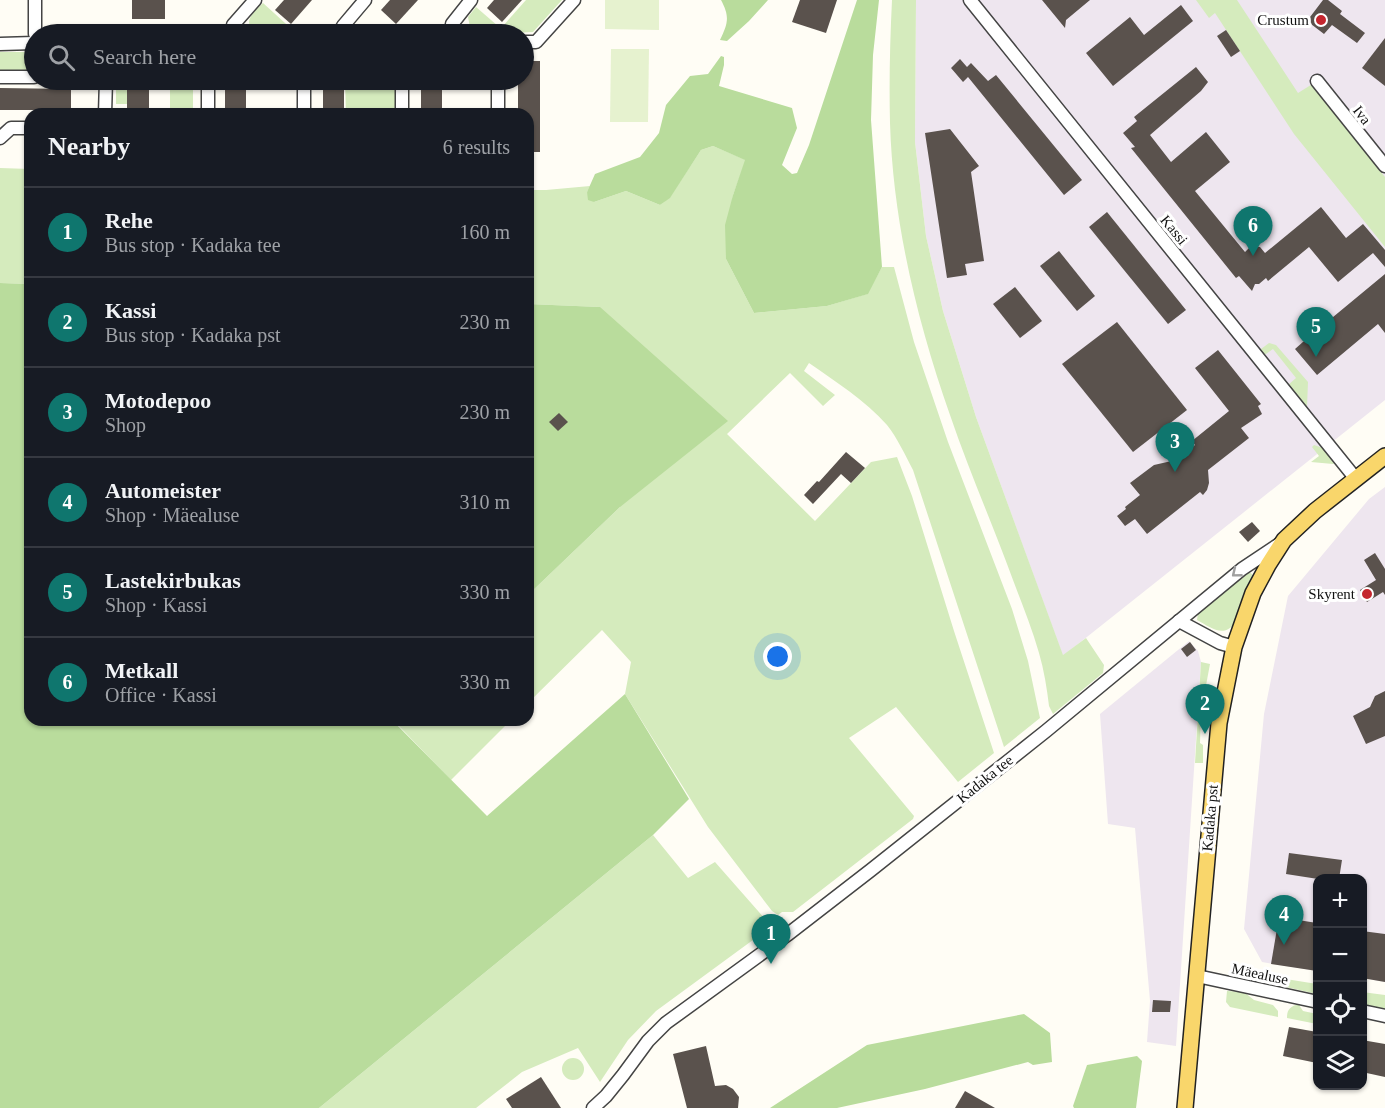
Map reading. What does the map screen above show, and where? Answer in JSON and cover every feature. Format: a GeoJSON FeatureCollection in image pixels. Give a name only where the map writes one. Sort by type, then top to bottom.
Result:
{"type":"FeatureCollection","features":[{"type":"Feature","properties":{"kind":"main road","name":"Kadaka tee"},"geometry":{"type":"LineString","coordinates":[[1284,540],[1315,511],[1385,456]]}},
{"type":"Feature","properties":{"kind":"main road","name":"Kadaka pst"},"geometry":{"type":"LineString","coordinates":[[1185,1108],[1219,723],[1234,647],[1253,593],[1284,540]]}},
{"type":"Feature","properties":{"kind":"street"},"geometry":{"type":"LineString","coordinates":[[35,0],[35,24]]}},
{"type":"Feature","properties":{"kind":"street"},"geometry":{"type":"LineString","coordinates":[[233,24],[255,0]]}},
{"type":"Feature","properties":{"kind":"street"},"geometry":{"type":"LineString","coordinates":[[345,24],[365,0]]}},
{"type":"Feature","properties":{"kind":"street"},"geometry":{"type":"LineString","coordinates":[[452,24],[471,0]]}},
{"type":"Feature","properties":{"kind":"street"},"geometry":{"type":"LineString","coordinates":[[534,42],[574,0]]}},
{"type":"Feature","properties":{"kind":"street","name":"Kassi"},"geometry":{"type":"LineString","coordinates":[[970,0],[1356,479]]}},
{"type":"Feature","properties":{"kind":"street"},"geometry":{"type":"LineString","coordinates":[[0,44],[24,43]]}},
{"type":"Feature","properties":{"kind":"street"},"geometry":{"type":"LineString","coordinates":[[0,77],[24,77]]}},
{"type":"Feature","properties":{"kind":"street","name":"Iva"},"geometry":{"type":"LineString","coordinates":[[1317,81],[1385,166]]}},
{"type":"Feature","properties":{"kind":"street"},"geometry":{"type":"LineString","coordinates":[[105,108],[106,90]]}},
{"type":"Feature","properties":{"kind":"street"},"geometry":{"type":"LineString","coordinates":[[207,108],[208,90]]}},
{"type":"Feature","properties":{"kind":"street"},"geometry":{"type":"LineString","coordinates":[[304,90],[304,108]]}},
{"type":"Feature","properties":{"kind":"street"},"geometry":{"type":"LineString","coordinates":[[402,90],[402,108]]}},
{"type":"Feature","properties":{"kind":"street"},"geometry":{"type":"LineString","coordinates":[[498,90],[498,108]]}},
{"type":"Feature","properties":{"kind":"street"},"geometry":{"type":"LineString","coordinates":[[0,138],[11,128],[24,128]]}},
{"type":"Feature","properties":{"kind":"street","name":"Kadaka tee"},"geometry":{"type":"LineString","coordinates":[[593,1108],[606,1096],[648,1041],[666,1023],[862,877],[1046,731],[1242,569],[1284,540]]}},
{"type":"Feature","properties":{"kind":"street"},"geometry":{"type":"LineString","coordinates":[[1179,621],[1220,643],[1234,647]]}},
{"type":"Feature","properties":{"kind":"street","name":"Mäealuse"},"geometry":{"type":"LineString","coordinates":[[1197,976],[1313,1001]]}},
{"type":"Feature","properties":{"kind":"street"},"geometry":{"type":"LineString","coordinates":[[1367,1012],[1385,1016]]}},
{"type":"Feature","properties":{"kind":"shaded area"},"geometry":{"type":"Polygon","coordinates":[[[916,0],[1385,0],[1385,400],[1063,656],[976,417],[943,311],[926,236],[915,142],[916,0]]]}},
{"type":"Feature","properties":{"kind":"shaded area"},"geometry":{"type":"Polygon","coordinates":[[[1385,487],[1385,982],[1367,979],[1367,874],[1313,874],[1313,970],[1262,962],[1244,929],[1264,714],[1288,596],[1369,499],[1385,487]]]}},
{"type":"Feature","properties":{"kind":"shaded area"},"geometry":{"type":"Polygon","coordinates":[[[1189,641],[1198,651],[1201,662],[1176,1046],[1147,1042],[1150,1001],[1135,828],[1108,824],[1100,714],[1189,641]]]}},
{"type":"Feature","properties":{"kind":"green space"},"geometry":{"type":"Polygon","coordinates":[[[526,0],[562,0],[534,31],[534,24],[505,24],[526,0]]]}},
{"type":"Feature","properties":{"kind":"green space"},"geometry":{"type":"Polygon","coordinates":[[[605,0],[659,0],[659,30],[605,29],[605,0]]]}},
{"type":"Feature","properties":{"kind":"green space"},"geometry":{"type":"Polygon","coordinates":[[[721,0],[768,0],[727,41],[720,40],[727,20],[721,0]]]}},
{"type":"Feature","properties":{"kind":"green space"},"geometry":{"type":"Polygon","coordinates":[[[857,0],[879,0],[873,55],[871,120],[882,267],[868,294],[827,306],[754,313],[726,259],[725,225],[745,160],[713,146],[701,150],[670,198],[660,205],[626,191],[594,202],[588,200],[587,192],[595,174],[640,157],[659,133],[666,105],[690,76],[708,74],[721,56],[724,57],[724,65],[719,86],[792,108],[797,128],[782,165],[792,174],[797,173],[809,145],[857,0]]]}},
{"type":"Feature","properties":{"kind":"green space"},"geometry":{"type":"Polygon","coordinates":[[[892,0],[916,0],[915,142],[926,236],[943,311],[976,417],[1063,655],[1086,638],[1104,665],[1103,673],[1053,714],[1049,706],[1042,666],[1033,634],[950,415],[917,307],[902,234],[892,160],[890,46],[892,0]]]}},
{"type":"Feature","properties":{"kind":"green space"},"geometry":{"type":"Polygon","coordinates":[[[1196,0],[1237,0],[1298,93],[1314,83],[1385,177],[1385,247],[1294,134],[1215,13],[1209,18],[1196,0]]]}},
{"type":"Feature","properties":{"kind":"green space"},"geometry":{"type":"Polygon","coordinates":[[[263,3],[286,24],[249,24],[253,14],[263,3]]]}},
{"type":"Feature","properties":{"kind":"green space"},"geometry":{"type":"Polygon","coordinates":[[[476,7],[496,24],[469,24],[468,17],[476,7]]]}},
{"type":"Feature","properties":{"kind":"green space"},"geometry":{"type":"Polygon","coordinates":[[[611,49],[649,49],[648,122],[610,122],[611,49]]]}},
{"type":"Feature","properties":{"kind":"green space"},"geometry":{"type":"Polygon","coordinates":[[[0,52],[24,52],[24,70],[0,71],[0,52]]]}},
{"type":"Feature","properties":{"kind":"green space"},"geometry":{"type":"Polygon","coordinates":[[[116,90],[127,90],[127,104],[116,104],[116,90]]]}},
{"type":"Feature","properties":{"kind":"green space"},"geometry":{"type":"Polygon","coordinates":[[[170,90],[193,90],[193,108],[170,108],[170,90]]]}},
{"type":"Feature","properties":{"kind":"green space"},"geometry":{"type":"Polygon","coordinates":[[[345,90],[397,90],[397,108],[346,108],[345,90]]]}},
{"type":"Feature","properties":{"kind":"green space"},"geometry":{"type":"Polygon","coordinates":[[[713,146],[746,160],[733,195],[726,259],[754,313],[827,306],[867,294],[882,267],[894,267],[914,342],[948,442],[1012,609],[1028,661],[1040,718],[1004,747],[913,470],[891,430],[860,399],[809,363],[804,371],[835,395],[823,406],[790,373],[727,434],[815,521],[871,462],[897,457],[912,496],[994,753],[958,782],[896,707],[849,738],[914,816],[913,819],[793,912],[782,912],[778,915],[772,911],[708,827],[625,694],[631,662],[602,630],[534,697],[534,589],[620,507],[600,307],[534,304],[534,190],[590,186],[587,192],[594,202],[626,191],[660,205],[670,197],[701,150],[713,146]]]}},
{"type":"Feature","properties":{"kind":"green space"},"geometry":{"type":"Polygon","coordinates":[[[0,168],[24,169],[24,284],[0,283],[0,168]]]}},
{"type":"Feature","properties":{"kind":"green space"},"geometry":{"type":"Polygon","coordinates":[[[0,283],[24,284],[24,726],[398,726],[487,816],[625,694],[689,799],[653,835],[319,1108],[0,1108],[0,283]]]}},
{"type":"Feature","properties":{"kind":"green space"},"geometry":{"type":"Polygon","coordinates":[[[534,304],[600,307],[728,421],[620,507],[534,589],[534,304]]]}},
{"type":"Feature","properties":{"kind":"green space"},"geometry":{"type":"Polygon","coordinates":[[[1269,343],[1276,345],[1308,382],[1307,407],[1288,385],[1296,378],[1273,349],[1263,356],[1261,349],[1269,343]]]}},
{"type":"Feature","properties":{"kind":"green space"},"geometry":{"type":"Polygon","coordinates":[[[1314,445],[1323,448],[1336,463],[1311,462],[1319,456],[1312,447],[1314,445]]]}},
{"type":"Feature","properties":{"kind":"green space"},"geometry":{"type":"Polygon","coordinates":[[[1249,572],[1253,578],[1234,624],[1230,628],[1216,630],[1197,620],[1198,613],[1249,572]]]}},
{"type":"Feature","properties":{"kind":"green space"},"geometry":{"type":"Polygon","coordinates":[[[1201,662],[1210,664],[1201,712],[1200,743],[1203,745],[1203,763],[1195,763],[1201,662]]]}},
{"type":"Feature","properties":{"kind":"green space"},"geometry":{"type":"Polygon","coordinates":[[[399,726],[505,726],[451,780],[399,726]]]}},
{"type":"Feature","properties":{"kind":"green space"},"geometry":{"type":"Polygon","coordinates":[[[653,835],[688,878],[715,862],[765,919],[757,937],[656,1011],[628,1040],[600,1082],[578,1048],[522,1072],[476,1108],[319,1108],[653,835]]]}},
{"type":"Feature","properties":{"kind":"green space"},"geometry":{"type":"Polygon","coordinates":[[[1254,974],[1313,983],[1313,993],[1255,980],[1254,974]]]}},
{"type":"Feature","properties":{"kind":"green space"},"geometry":{"type":"Polygon","coordinates":[[[1227,991],[1244,992],[1254,1000],[1273,1005],[1278,1011],[1278,1017],[1230,1007],[1226,1002],[1227,991]]]}},
{"type":"Feature","properties":{"kind":"green space"},"geometry":{"type":"Polygon","coordinates":[[[1367,993],[1385,995],[1385,1009],[1367,1005],[1367,993]]]}},
{"type":"Feature","properties":{"kind":"green space"},"geometry":{"type":"Polygon","coordinates":[[[1299,1005],[1303,1011],[1313,1013],[1313,1023],[1287,1018],[1287,1013],[1292,1007],[1299,1005]]]}},
{"type":"Feature","properties":{"kind":"green space"},"geometry":{"type":"Polygon","coordinates":[[[1024,1014],[1050,1033],[1052,1062],[1033,1065],[1028,1062],[925,1089],[837,1108],[770,1108],[867,1045],[1024,1014]]]}},
{"type":"Feature","properties":{"kind":"green space"},"geometry":{"type":"Polygon","coordinates":[[[1137,1056],[1142,1061],[1136,1108],[1074,1108],[1087,1065],[1137,1056]]]}},
{"type":"Feature","properties":{"kind":"green space"},"geometry":{"type":"Polygon","coordinates":[[[573,1058],[581,1061],[584,1069],[581,1077],[573,1080],[565,1077],[562,1069],[565,1061],[573,1058]]]}},
{"type":"Feature","properties":{"kind":"building"},"geometry":{"type":"Polygon","coordinates":[[[132,0],[165,0],[165,19],[132,19],[132,0]]]}},
{"type":"Feature","properties":{"kind":"building"},"geometry":{"type":"Polygon","coordinates":[[[284,0],[312,0],[291,24],[275,10],[284,0]]]}},
{"type":"Feature","properties":{"kind":"building"},"geometry":{"type":"Polygon","coordinates":[[[390,0],[418,0],[396,24],[381,10],[390,0]]]}},
{"type":"Feature","properties":{"kind":"building"},"geometry":{"type":"Polygon","coordinates":[[[494,0],[522,0],[502,22],[487,8],[494,0]]]}},
{"type":"Feature","properties":{"kind":"building"},"geometry":{"type":"Polygon","coordinates":[[[800,0],[837,0],[826,33],[792,22],[800,0]]]}},
{"type":"Feature","properties":{"kind":"building"},"geometry":{"type":"Polygon","coordinates":[[[1042,0],[1090,0],[1066,20],[1065,28],[1042,0]]]}},
{"type":"Feature","properties":{"kind":"building"},"geometry":{"type":"Polygon","coordinates":[[[1323,0],[1328,0],[1342,11],[1340,14],[1365,33],[1357,43],[1332,25],[1324,34],[1307,21],[1323,0]]]}},
{"type":"Feature","properties":{"kind":"building"},"geometry":{"type":"Polygon","coordinates":[[[1181,5],[1193,21],[1113,86],[1086,53],[1130,17],[1144,35],[1181,5]]]}},
{"type":"Feature","properties":{"kind":"building"},"geometry":{"type":"Polygon","coordinates":[[[1226,30],[1240,51],[1231,57],[1217,36],[1226,30]]]}},
{"type":"Feature","properties":{"kind":"building"},"geometry":{"type":"Polygon","coordinates":[[[1385,38],[1385,86],[1362,68],[1385,38]]]}},
{"type":"Feature","properties":{"kind":"building"},"geometry":{"type":"Polygon","coordinates":[[[960,59],[967,67],[971,63],[988,81],[996,75],[1082,180],[1064,195],[968,77],[963,82],[951,68],[960,59]]]}},
{"type":"Feature","properties":{"kind":"building"},"geometry":{"type":"Polygon","coordinates":[[[534,61],[540,61],[540,152],[534,152],[534,108],[518,108],[518,90],[534,90],[534,61]]]}},
{"type":"Feature","properties":{"kind":"building"},"geometry":{"type":"Polygon","coordinates":[[[1196,67],[1208,82],[1201,91],[1150,135],[1171,162],[1206,132],[1230,162],[1195,191],[1245,252],[1251,246],[1260,247],[1265,253],[1321,207],[1346,238],[1363,224],[1385,250],[1385,267],[1373,253],[1338,282],[1309,247],[1268,281],[1266,278],[1259,284],[1255,284],[1252,291],[1239,276],[1236,278],[1131,148],[1135,147],[1123,133],[1137,121],[1134,117],[1196,67]]]}},
{"type":"Feature","properties":{"kind":"building"},"geometry":{"type":"Polygon","coordinates":[[[0,88],[71,90],[71,108],[0,110],[0,88]]]}},
{"type":"Feature","properties":{"kind":"building"},"geometry":{"type":"Polygon","coordinates":[[[127,90],[149,90],[149,108],[127,108],[127,90]]]}},
{"type":"Feature","properties":{"kind":"building"},"geometry":{"type":"Polygon","coordinates":[[[225,90],[246,90],[246,108],[225,108],[225,90]]]}},
{"type":"Feature","properties":{"kind":"building"},"geometry":{"type":"Polygon","coordinates":[[[323,90],[344,90],[344,108],[323,108],[323,90]]]}},
{"type":"Feature","properties":{"kind":"building"},"geometry":{"type":"Polygon","coordinates":[[[421,90],[442,90],[442,108],[421,108],[421,90]]]}},
{"type":"Feature","properties":{"kind":"building"},"geometry":{"type":"Polygon","coordinates":[[[950,129],[979,166],[971,172],[984,261],[965,264],[967,275],[947,278],[925,133],[950,129]]]}},
{"type":"Feature","properties":{"kind":"building"},"geometry":{"type":"Polygon","coordinates":[[[1107,212],[1186,310],[1168,324],[1089,227],[1107,212]]]}},
{"type":"Feature","properties":{"kind":"building"},"geometry":{"type":"Polygon","coordinates":[[[1059,251],[1095,296],[1077,311],[1040,266],[1059,251]]]}},
{"type":"Feature","properties":{"kind":"building"},"geometry":{"type":"Polygon","coordinates":[[[1385,274],[1385,333],[1378,324],[1317,375],[1295,349],[1312,334],[1303,323],[1312,316],[1321,327],[1385,274]]]}},
{"type":"Feature","properties":{"kind":"building"},"geometry":{"type":"Polygon","coordinates":[[[1015,287],[1042,321],[1020,338],[993,304],[1015,287]]]}},
{"type":"Feature","properties":{"kind":"building"},"geometry":{"type":"Polygon","coordinates":[[[1117,322],[1187,410],[1133,452],[1062,364],[1117,322]]]}},
{"type":"Feature","properties":{"kind":"building"},"geometry":{"type":"Polygon","coordinates":[[[1218,350],[1261,404],[1258,406],[1262,414],[1241,428],[1249,438],[1208,470],[1209,483],[1203,495],[1200,492],[1147,534],[1135,519],[1125,526],[1117,516],[1140,495],[1130,483],[1154,465],[1176,460],[1195,445],[1192,441],[1229,411],[1195,368],[1218,350]]]}},
{"type":"Feature","properties":{"kind":"building"},"geometry":{"type":"Polygon","coordinates":[[[559,413],[568,422],[558,431],[549,422],[559,413]]]}},
{"type":"Feature","properties":{"kind":"building"},"geometry":{"type":"Polygon","coordinates":[[[846,452],[865,468],[851,483],[841,474],[813,504],[804,495],[846,452]]]}},
{"type":"Feature","properties":{"kind":"building"},"geometry":{"type":"Polygon","coordinates":[[[1252,522],[1260,531],[1248,542],[1239,532],[1252,522]]]}},
{"type":"Feature","properties":{"kind":"building"},"geometry":{"type":"Polygon","coordinates":[[[1375,553],[1385,569],[1385,595],[1383,592],[1367,602],[1360,590],[1376,580],[1364,560],[1375,553]]]}},
{"type":"Feature","properties":{"kind":"building"},"geometry":{"type":"Polygon","coordinates":[[[1190,642],[1196,650],[1187,657],[1181,649],[1190,642]]]}},
{"type":"Feature","properties":{"kind":"building"},"geometry":{"type":"Polygon","coordinates":[[[1385,691],[1385,736],[1366,744],[1353,716],[1370,707],[1375,696],[1385,691]]]}},
{"type":"Feature","properties":{"kind":"building"},"geometry":{"type":"Polygon","coordinates":[[[1289,853],[1342,860],[1340,874],[1313,874],[1313,878],[1286,874],[1289,853]]]}},
{"type":"Feature","properties":{"kind":"building"},"geometry":{"type":"Polygon","coordinates":[[[1279,917],[1313,922],[1313,970],[1271,964],[1279,917]]]}},
{"type":"Feature","properties":{"kind":"building"},"geometry":{"type":"Polygon","coordinates":[[[1367,932],[1385,934],[1385,982],[1367,979],[1367,932]]]}},
{"type":"Feature","properties":{"kind":"building"},"geometry":{"type":"Polygon","coordinates":[[[1153,1000],[1171,1001],[1170,1012],[1152,1012],[1153,1000]]]}},
{"type":"Feature","properties":{"kind":"building"},"geometry":{"type":"Polygon","coordinates":[[[1289,1027],[1313,1031],[1313,1062],[1283,1056],[1289,1027]]]}},
{"type":"Feature","properties":{"kind":"building"},"geometry":{"type":"Polygon","coordinates":[[[1367,1041],[1385,1044],[1385,1077],[1367,1073],[1367,1041]]]}},
{"type":"Feature","properties":{"kind":"building"},"geometry":{"type":"Polygon","coordinates":[[[706,1046],[715,1086],[726,1085],[733,1089],[739,1097],[738,1108],[687,1108],[673,1054],[706,1046]]]}},
{"type":"Feature","properties":{"kind":"building"},"geometry":{"type":"Polygon","coordinates":[[[541,1077],[561,1108],[512,1108],[506,1099],[541,1077]]]}},
{"type":"Feature","properties":{"kind":"building"},"geometry":{"type":"Polygon","coordinates":[[[965,1091],[995,1108],[955,1108],[965,1091]]]}},
{"type":"Feature","properties":{"kind":"place","name":"Crustum"},"geometry":{"type":"Point","coordinates":[1321,20]}},
{"type":"Feature","properties":{"kind":"place","name":"Metkall"},"geometry":{"type":"Point","coordinates":[1253,256]}},
{"type":"Feature","properties":{"kind":"place","name":"Lastekirbukas"},"geometry":{"type":"Point","coordinates":[1316,357]}},
{"type":"Feature","properties":{"kind":"place","name":"Motodepoo"},"geometry":{"type":"Point","coordinates":[1175,472]}},
{"type":"Feature","properties":{"kind":"place","name":"Skyrent"},"geometry":{"type":"Point","coordinates":[1367,594]}},
{"type":"Feature","properties":{"kind":"place","name":"Kassi"},"geometry":{"type":"Point","coordinates":[1205,734]}},
{"type":"Feature","properties":{"kind":"place","name":"Automeister"},"geometry":{"type":"Point","coordinates":[1284,945]}},
{"type":"Feature","properties":{"kind":"place","name":"Rehe"},"geometry":{"type":"Point","coordinates":[771,964]}}]}
